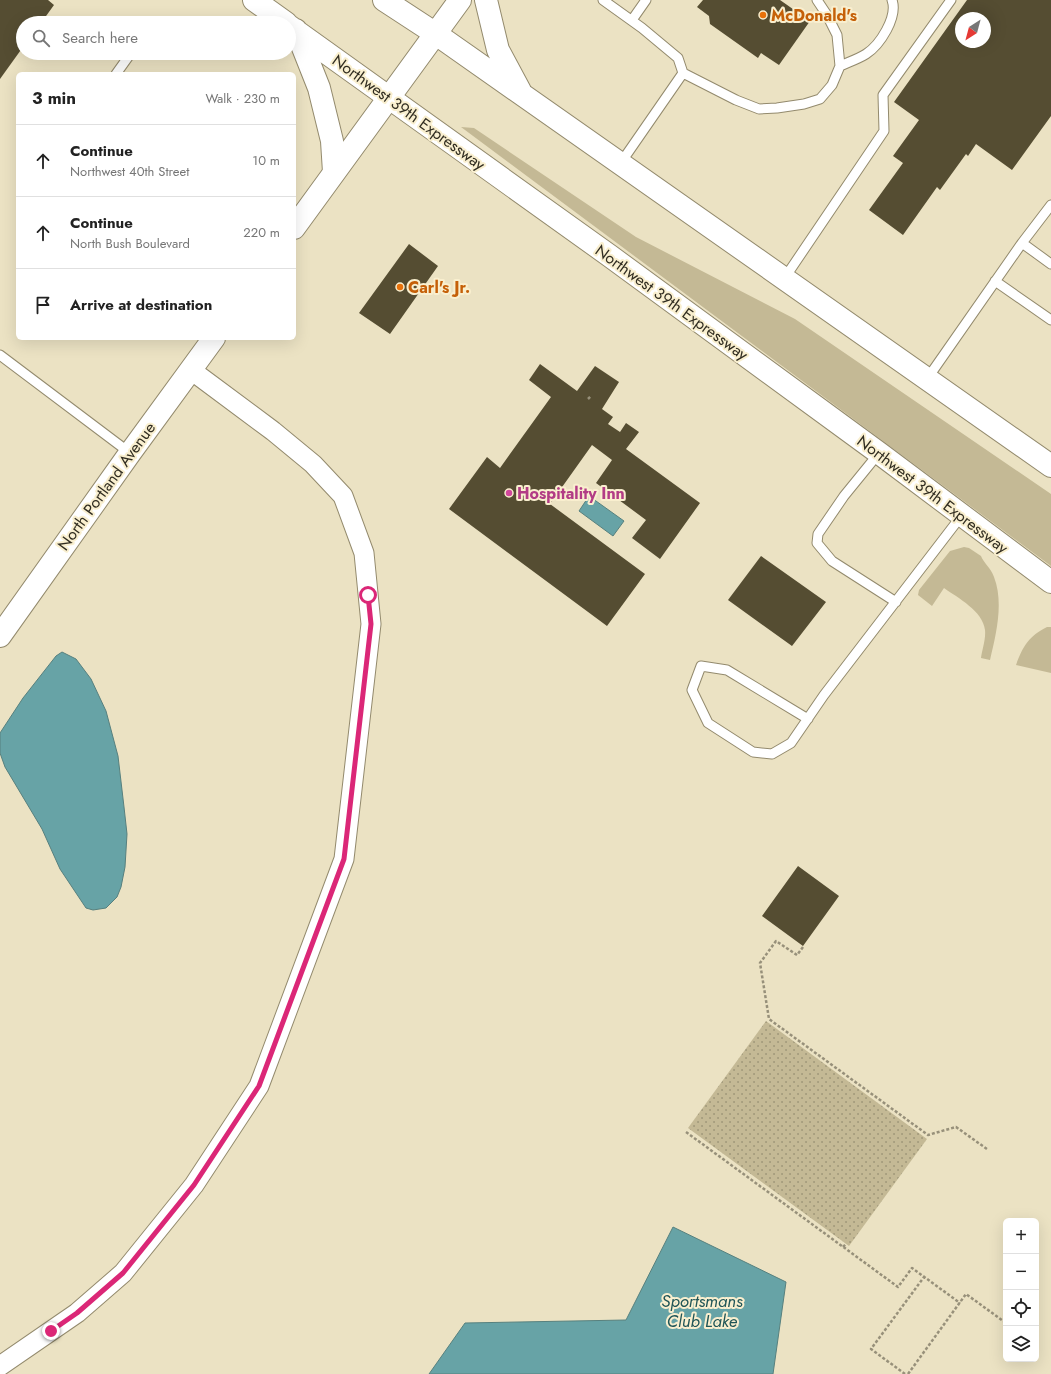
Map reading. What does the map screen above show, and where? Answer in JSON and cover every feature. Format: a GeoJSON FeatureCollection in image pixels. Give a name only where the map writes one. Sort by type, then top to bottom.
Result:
{"type":"FeatureCollection","features":[{"type":"Feature","properties":{"kind":"main road","name":"Northwest 39th Expressway"},"geometry":{"type":"LineString","coordinates":[[254,0],[276,16]]}},
{"type":"Feature","properties":{"kind":"main road"},"geometry":{"type":"LineString","coordinates":[[384,0],[436,34],[1051,466]]}},
{"type":"Feature","properties":{"kind":"main road"},"geometry":{"type":"LineString","coordinates":[[296,225],[460,0]]}},
{"type":"Feature","properties":{"kind":"main road"},"geometry":{"type":"LineString","coordinates":[[486,0],[498,50],[522,95]]}},
{"type":"Feature","properties":{"kind":"main road","name":"Northwest 39th Expressway"},"geometry":{"type":"LineString","coordinates":[[296,30],[610,256],[879,453],[1051,582]]}},
{"type":"Feature","properties":{"kind":"main road"},"geometry":{"type":"LineString","coordinates":[[296,39],[319,88],[332,141],[334,172]]}},
{"type":"Feature","properties":{"kind":"main road","name":"North Portland Avenue"},"geometry":{"type":"LineString","coordinates":[[0,635],[213,340]]}},
{"type":"Feature","properties":{"kind":"street"},"geometry":{"type":"LineString","coordinates":[[0,1366],[77,1313],[123,1273],[194,1185],[259,1086],[344,859],[371,624],[364,553],[343,496],[313,464],[273,431],[191,370]]}},
{"type":"Feature","properties":{"kind":"lane"},"geometry":{"type":"LineString","coordinates":[[603,0],[632,20],[678,58],[683,73],[736,100],[759,109],[804,104],[820,99],[832,85],[840,66],[837,35],[827,15],[817,0]]}},
{"type":"Feature","properties":{"kind":"lane"},"geometry":{"type":"LineString","coordinates":[[632,20],[646,0]]}},
{"type":"Feature","properties":{"kind":"lane"},"geometry":{"type":"LineString","coordinates":[[840,66],[857,59],[875,47],[890,24],[893,13],[892,0]]}},
{"type":"Feature","properties":{"kind":"lane"},"geometry":{"type":"LineString","coordinates":[[784,279],[884,131],[883,94],[952,0]]}},
{"type":"Feature","properties":{"kind":"lane"},"geometry":{"type":"LineString","coordinates":[[117,72],[126,60]]}},
{"type":"Feature","properties":{"kind":"lane"},"geometry":{"type":"LineString","coordinates":[[620,164],[683,73]]}},
{"type":"Feature","properties":{"kind":"lane"},"geometry":{"type":"LineString","coordinates":[[927,379],[1022,243],[1051,205]]}},
{"type":"Feature","properties":{"kind":"lane"},"geometry":{"type":"LineString","coordinates":[[1022,243],[1051,264]]}},
{"type":"Feature","properties":{"kind":"lane"},"geometry":{"type":"LineString","coordinates":[[995,281],[1051,320]]}},
{"type":"Feature","properties":{"kind":"lane"},"geometry":{"type":"LineString","coordinates":[[0,355],[130,453]]}},
{"type":"Feature","properties":{"kind":"lane"},"geometry":{"type":"LineString","coordinates":[[879,453],[835,509],[818,534],[817,543],[832,561],[896,602]]}},
{"type":"Feature","properties":{"kind":"lane"},"geometry":{"type":"LineString","coordinates":[[808,719],[727,670],[701,666],[692,690],[708,723],[752,752],[772,754],[791,743],[808,719],[824,695],[962,516]]}},
{"type":"Feature","properties":{"kind":"path"},"geometry":{"type":"LineString","coordinates":[[588,399],[591,396]]}},
{"type":"Feature","properties":{"kind":"path"},"geometry":{"type":"LineString","coordinates":[[803,947],[797,955],[776,941],[760,963],[769,1019],[928,1135],[956,1127],[987,1149]]}},
{"type":"Feature","properties":{"kind":"path"},"geometry":{"type":"LineString","coordinates":[[686,1132],[898,1288],[912,1268],[960,1303]]}},
{"type":"Feature","properties":{"kind":"path"},"geometry":{"type":"LineString","coordinates":[[922,1135],[925,1132]]}},
{"type":"Feature","properties":{"kind":"path"},"geometry":{"type":"LineString","coordinates":[[843,1247],[846,1244]]}},
{"type":"Feature","properties":{"kind":"path"},"geometry":{"type":"LineString","coordinates":[[904,1374],[871,1349],[924,1277]]}},
{"type":"Feature","properties":{"kind":"path"},"geometry":{"type":"LineString","coordinates":[[908,1374],[966,1294],[1003,1321]]}},
{"type":"Feature","properties":{"kind":"shaded area"},"geometry":{"type":"Polygon","coordinates":[[[461,127],[474,128],[636,237],[795,319],[1051,494],[1051,566],[461,127]]]}},
{"type":"Feature","properties":{"kind":"shaded area"},"geometry":{"type":"Polygon","coordinates":[[[964,547],[969,548],[981,556],[993,574],[997,587],[999,608],[995,640],[990,660],[981,658],[985,630],[980,617],[975,611],[944,588],[932,606],[918,595],[919,590],[950,551],[964,547]]]}},
{"type":"Feature","properties":{"kind":"shaded area"},"geometry":{"type":"Polygon","coordinates":[[[1047,627],[1051,627],[1051,673],[1016,665],[1027,642],[1047,627]]]}},
{"type":"Feature","properties":{"kind":"shaded area"},"geometry":{"type":"Polygon","coordinates":[[[766,1021],[927,1139],[849,1246],[688,1128],[766,1021]]]}},
{"type":"Feature","properties":{"kind":"water"},"geometry":{"type":"Polygon","coordinates":[[[589,496],[624,521],[613,536],[579,511],[589,496]]]}},
{"type":"Feature","properties":{"kind":"water"},"geometry":{"type":"Polygon","coordinates":[[[62,652],[76,659],[91,679],[106,711],[118,756],[127,834],[125,867],[121,887],[117,897],[106,908],[93,910],[86,908],[60,869],[42,829],[5,767],[0,753],[0,733],[23,698],[56,656],[62,652]]]}},
{"type":"Feature","properties":{"kind":"water","name":"Sportsmans Club Lake"},"geometry":{"type":"Polygon","coordinates":[[[673,1227],[786,1282],[773,1374],[429,1374],[465,1323],[626,1320],[673,1227]]]}},
{"type":"Feature","properties":{"kind":"building"},"geometry":{"type":"Polygon","coordinates":[[[0,0],[48,0],[54,5],[46,16],[16,16],[16,57],[0,79],[0,0]]]}},
{"type":"Feature","properties":{"kind":"building"},"geometry":{"type":"Polygon","coordinates":[[[703,0],[780,0],[810,21],[779,65],[761,53],[758,58],[710,24],[709,16],[697,7],[703,0]]]}},
{"type":"Feature","properties":{"kind":"building"},"geometry":{"type":"Polygon","coordinates":[[[967,0],[1051,0],[1051,116],[1012,170],[976,144],[968,156],[966,154],[940,190],[937,187],[903,235],[869,210],[903,163],[893,156],[919,120],[894,102],[955,17],[955,48],[991,48],[991,12],[958,12],[967,0]]]}},
{"type":"Feature","properties":{"kind":"building","name":"Carl's Jr."},"geometry":{"type":"Polygon","coordinates":[[[409,244],[438,266],[390,334],[359,313],[409,244]]]}},
{"type":"Feature","properties":{"kind":"building","name":"Hospitality Inn"},"geometry":{"type":"Polygon","coordinates":[[[540,364],[577,391],[595,366],[619,382],[602,409],[613,417],[608,424],[620,432],[626,423],[639,432],[626,449],[700,503],[660,559],[632,538],[646,520],[596,483],[612,460],[592,445],[550,504],[645,574],[607,626],[449,509],[487,457],[500,468],[551,397],[529,380],[540,364]]]}},
{"type":"Feature","properties":{"kind":"building"},"geometry":{"type":"Polygon","coordinates":[[[761,556],[826,602],[792,646],[728,600],[761,556]]]}},
{"type":"Feature","properties":{"kind":"building"},"geometry":{"type":"Polygon","coordinates":[[[798,866],[839,896],[803,946],[762,916],[798,866]]]}},
{"type":"Feature","properties":{"kind":"place","name":"McDonald's"},"geometry":{"type":"Point","coordinates":[763,15]}},
{"type":"Feature","properties":{"kind":"place","name":"Carl's Jr."},"geometry":{"type":"Point","coordinates":[400,287]}},
{"type":"Feature","properties":{"kind":"place","name":"Hospitality Inn"},"geometry":{"type":"Point","coordinates":[509,493]}},
{"type":"Feature","properties":{"kind":"route"},"geometry":{"type":"LineString","coordinates":[[51,1331],[77,1313],[123,1273],[194,1185],[259,1086],[344,859],[371,624],[368,595]]}}]}
